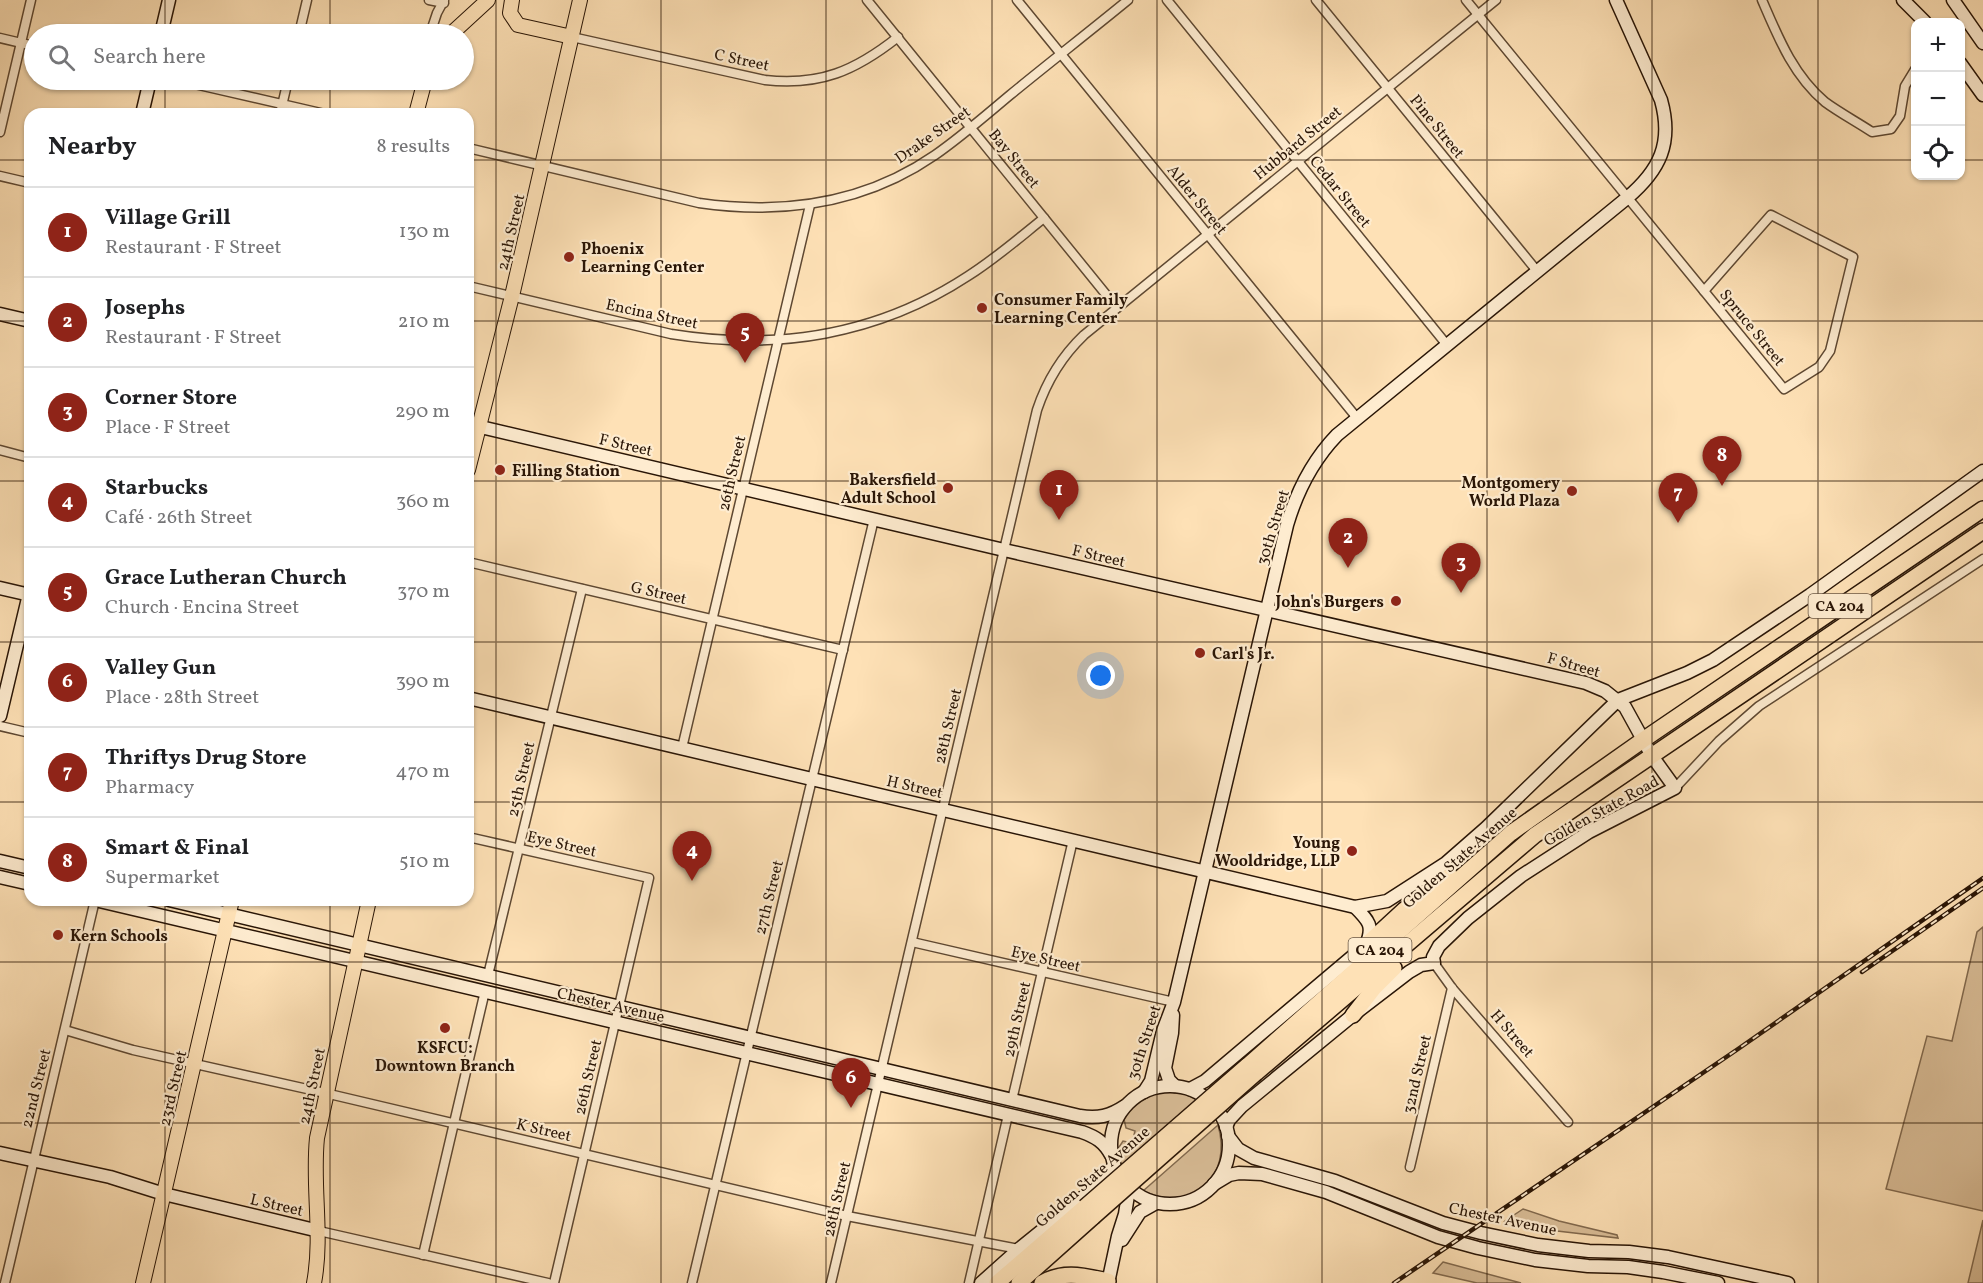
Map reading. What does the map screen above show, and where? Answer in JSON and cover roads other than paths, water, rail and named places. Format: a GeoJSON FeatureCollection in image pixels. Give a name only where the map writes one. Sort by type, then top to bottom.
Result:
{"type":"FeatureCollection","features":[{"type":"Feature","properties":{"kind":"highway","name":"Golden State Avenue"},"geometry":{"type":"LineString","coordinates":[[997,1283],[1089,1212],[1252,1069],[1511,833],[1643,740],[1983,509]]}},
{"type":"Feature","properties":{"kind":"highway","name":"Golden State Avenue"},"geometry":{"type":"LineString","coordinates":[[1252,1069],[1456,903],[1535,835],[1983,531]]}},
{"type":"Feature","properties":{"kind":"highway"},"geometry":{"type":"LineString","coordinates":[[1366,945],[1404,910],[1511,833]]}},
{"type":"Feature","properties":{"kind":"highway"},"geometry":{"type":"LineString","coordinates":[[1353,1015],[1374,988],[1456,903]]}},
{"type":"Feature","properties":{"kind":"highway","name":"Golden State Avenue"},"geometry":{"type":"LineString","coordinates":[[1019,1283],[1089,1212]]}},
{"type":"Feature","properties":{"kind":"highway"},"geometry":{"type":"LineString","coordinates":[[1042,1283],[1061,1275],[1072,1274],[1108,1282]]}},
{"type":"Feature","properties":{"kind":"main road"},"geometry":{"type":"LineString","coordinates":[[163,24],[169,0]]}},
{"type":"Feature","properties":{"kind":"main road"},"geometry":{"type":"LineString","coordinates":[[462,24],[488,0]]}},
{"type":"Feature","properties":{"kind":"main road"},"geometry":{"type":"LineString","coordinates":[[512,0],[510,13],[518,25],[572,37]]}},
{"type":"Feature","properties":{"kind":"main road","name":"24th Street"},"geometry":{"type":"LineString","coordinates":[[474,422],[512,296],[580,0]]}},
{"type":"Feature","properties":{"kind":"main road","name":"30th Street"},"geometry":{"type":"LineString","coordinates":[[1144,1092],[1151,1081],[1163,1031],[1174,1002],[1287,525],[1303,483],[1315,461],[1325,447],[1357,418],[1627,198],[1643,184],[1658,162],[1663,150],[1666,125],[1661,100],[1617,0]]}},
{"type":"Feature","properties":{"kind":"main road"},"geometry":{"type":"LineString","coordinates":[[1903,0],[1921,18]]}},
{"type":"Feature","properties":{"kind":"main road"},"geometry":{"type":"LineString","coordinates":[[1953,0],[1961,18]]}},
{"type":"Feature","properties":{"kind":"main road"},"geometry":{"type":"LineString","coordinates":[[1965,25],[1983,43]]}},
{"type":"Feature","properties":{"kind":"main road"},"geometry":{"type":"LineString","coordinates":[[1965,70],[1983,95]]}},
{"type":"Feature","properties":{"kind":"main road"},"geometry":{"type":"LineString","coordinates":[[143,108],[148,90]]}},
{"type":"Feature","properties":{"kind":"main road"},"geometry":{"type":"LineString","coordinates":[[418,108],[422,90]]}},
{"type":"Feature","properties":{"kind":"main road"},"geometry":{"type":"LineString","coordinates":[[0,314],[24,320]]}},
{"type":"Feature","properties":{"kind":"main road","name":"F Street"},"geometry":{"type":"LineString","coordinates":[[474,425],[1004,550],[1586,683],[1605,691],[1625,707],[1652,756],[1675,788]]}},
{"type":"Feature","properties":{"kind":"main road"},"geometry":{"type":"LineString","coordinates":[[1355,907],[1387,901],[1446,863],[1486,828],[1618,700],[1687,673],[1713,660],[1810,595],[1983,471]]}},
{"type":"Feature","properties":{"kind":"main road"},"geometry":{"type":"LineString","coordinates":[[0,588],[24,592]]}},
{"type":"Feature","properties":{"kind":"main road"},"geometry":{"type":"LineString","coordinates":[[0,716],[24,618]]}},
{"type":"Feature","properties":{"kind":"main road","name":"H Street"},"geometry":{"type":"LineString","coordinates":[[474,699],[1355,907]]}},
{"type":"Feature","properties":{"kind":"main road","name":"Golden State Road"},"geometry":{"type":"LineString","coordinates":[[1434,963],[1433,957],[1438,946],[1468,918],[1521,876],[1589,832],[1675,788]]}},
{"type":"Feature","properties":{"kind":"main road"},"geometry":{"type":"LineString","coordinates":[[0,861],[24,867]]}},
{"type":"Feature","properties":{"kind":"main road"},"geometry":{"type":"LineString","coordinates":[[0,877],[24,883]]}},
{"type":"Feature","properties":{"kind":"main road","name":"Chester Avenue"},"geometry":{"type":"LineString","coordinates":[[122,906],[1091,1135],[1103,1142],[1113,1161]]}},
{"type":"Feature","properties":{"kind":"main road","name":"24th Street"},"geometry":{"type":"LineString","coordinates":[[314,1283],[319,1231],[316,1148],[325,1093],[368,906]]}},
{"type":"Feature","properties":{"kind":"main road","name":"Chester Avenue"},"geometry":{"type":"LineString","coordinates":[[231,907],[359,944],[1012,1100],[1093,1118],[1114,1113],[1125,1106]]}},
{"type":"Feature","properties":{"kind":"main road","name":"23rd Street"},"geometry":{"type":"LineString","coordinates":[[143,1283],[231,907]]}},
{"type":"Feature","properties":{"kind":"main road"},"geometry":{"type":"LineString","coordinates":[[1190,1089],[1205,1081],[1366,945],[1371,933],[1370,927],[1368,921],[1355,907]]}},
{"type":"Feature","properties":{"kind":"main road"},"geometry":{"type":"LineString","coordinates":[[1227,1132],[1216,1108],[1200,1094],[1175,1086],[1159,1087],[1144,1092],[1125,1106],[1119,1115],[1111,1134],[1113,1161],[1118,1175],[1129,1189],[1146,1200],[1167,1204],[1190,1201],[1199,1197],[1214,1184],[1227,1161],[1229,1120],[1242,1106],[1409,972],[1421,965],[1434,963]]}},
{"type":"Feature","properties":{"kind":"main road"},"geometry":{"type":"LineString","coordinates":[[433,979],[443,974],[489,975]]}},
{"type":"Feature","properties":{"kind":"main road","name":"30th Street"},"geometry":{"type":"LineString","coordinates":[[1174,1002],[1172,1033],[1165,1068],[1169,1080],[1175,1086]]}},
{"type":"Feature","properties":{"kind":"main road","name":"Chester Avenue"},"geometry":{"type":"LineString","coordinates":[[1227,1132],[1238,1149],[1254,1158],[1335,1181],[1443,1223],[1538,1245],[1668,1257],[1788,1283]]}},
{"type":"Feature","properties":{"kind":"main road","name":"L Street"},"geometry":{"type":"LineString","coordinates":[[0,1153],[110,1177],[164,1194],[319,1231]]}},
{"type":"Feature","properties":{"kind":"main road"},"geometry":{"type":"LineString","coordinates":[[981,1283],[1097,1186],[1113,1161]]}},
{"type":"Feature","properties":{"kind":"main road","name":"Chester Avenue"},"geometry":{"type":"LineString","coordinates":[[1214,1184],[1239,1173],[1262,1174],[1326,1192],[1438,1237],[1478,1248],[1556,1262],[1628,1267],[1662,1277],[1718,1283]]}},
{"type":"Feature","properties":{"kind":"main road"},"geometry":{"type":"LineString","coordinates":[[1108,1282],[1129,1189]]}},
{"type":"Feature","properties":{"kind":"main road"},"geometry":{"type":"LineString","coordinates":[[1115,1255],[1134,1219],[1144,1208],[1155,1203]]}},
{"type":"Feature","properties":{"kind":"main road"},"geometry":{"type":"LineString","coordinates":[[1662,1277],[1668,1257]]}},
{"type":"Feature","properties":{"kind":"street"},"geometry":{"type":"LineString","coordinates":[[25,24],[31,0]]}},
{"type":"Feature","properties":{"kind":"street"},"geometry":{"type":"LineString","coordinates":[[301,24],[307,0]]}},
{"type":"Feature","properties":{"kind":"street"},"geometry":{"type":"LineString","coordinates":[[429,0],[444,2],[433,24]]}},
{"type":"Feature","properties":{"kind":"street","name":"Bay Street"},"geometry":{"type":"LineString","coordinates":[[867,0],[1117,308]]}},
{"type":"Feature","properties":{"kind":"street","name":"Alder Street"},"geometry":{"type":"LineString","coordinates":[[1017,0],[1357,418]]}},
{"type":"Feature","properties":{"kind":"street","name":"Drake Street"},"geometry":{"type":"LineString","coordinates":[[474,149],[699,203],[726,207],[780,208],[810,205],[856,193],[897,177],[935,155],[1128,0]]}},
{"type":"Feature","properties":{"kind":"street","name":"Cedar Street"},"geometry":{"type":"LineString","coordinates":[[1167,0],[1447,345]]}},
{"type":"Feature","properties":{"kind":"street","name":"Pine Street"},"geometry":{"type":"LineString","coordinates":[[1316,0],[1537,272]]}},
{"type":"Feature","properties":{"kind":"street","name":"Spruce Street"},"geometry":{"type":"LineString","coordinates":[[1466,0],[1784,389],[1819,367],[1830,351],[1853,257],[1771,215],[1704,291]]}},
{"type":"Feature","properties":{"kind":"street","name":"Hubbard Street"},"geometry":{"type":"LineString","coordinates":[[1117,308],[1496,0]]}},
{"type":"Feature","properties":{"kind":"street"},"geometry":{"type":"LineString","coordinates":[[1762,0],[1783,47],[1801,77],[1827,103],[1872,132],[1891,129],[1900,116],[1905,86],[1914,72]]}},
{"type":"Feature","properties":{"kind":"street"},"geometry":{"type":"LineString","coordinates":[[0,132],[24,30]]}},
{"type":"Feature","properties":{"kind":"street","name":"C Street"},"geometry":{"type":"LineString","coordinates":[[572,37],[783,82],[820,79],[850,69],[866,61],[898,38]]}},
{"type":"Feature","properties":{"kind":"street"},"geometry":{"type":"LineString","coordinates":[[0,38],[24,44]]}},
{"type":"Feature","properties":{"kind":"street"},"geometry":{"type":"LineString","coordinates":[[221,90],[299,108]]}},
{"type":"Feature","properties":{"kind":"street"},"geometry":{"type":"LineString","coordinates":[[281,108],[286,90]]}},
{"type":"Feature","properties":{"kind":"street"},"geometry":{"type":"LineString","coordinates":[[0,176],[24,182]]}},
{"type":"Feature","properties":{"kind":"street","name":"26th Street"},"geometry":{"type":"LineString","coordinates":[[682,748],[810,205]]}},
{"type":"Feature","properties":{"kind":"street","name":"Encina Street"},"geometry":{"type":"LineString","coordinates":[[474,287],[671,334],[726,341],[778,340],[840,331],[876,321],[919,304],[968,276],[1044,218]]}},
{"type":"Feature","properties":{"kind":"street","name":"28th Street"},"geometry":{"type":"LineString","coordinates":[[831,1283],[1037,410],[1044,390],[1061,360],[1072,346],[1117,308]]}},
{"type":"Feature","properties":{"kind":"street"},"geometry":{"type":"LineString","coordinates":[[0,450],[24,456]]}},
{"type":"Feature","properties":{"kind":"street","name":"27th Street"},"geometry":{"type":"LineString","coordinates":[[692,1283],[874,519]]}},
{"type":"Feature","properties":{"kind":"street","name":"Golden State Road"},"geometry":{"type":"LineString","coordinates":[[1675,788],[1719,741],[1759,706],[1983,559]]}},
{"type":"Feature","properties":{"kind":"street","name":"G Street"},"geometry":{"type":"LineString","coordinates":[[474,563],[843,650]]}},
{"type":"Feature","properties":{"kind":"street","name":"25th Street"},"geometry":{"type":"LineString","coordinates":[[489,975],[582,589]]}},
{"type":"Feature","properties":{"kind":"street"},"geometry":{"type":"LineString","coordinates":[[0,726],[24,732]]}},
{"type":"Feature","properties":{"kind":"street","name":"Eye Street"},"geometry":{"type":"LineString","coordinates":[[474,838],[649,878]]}},
{"type":"Feature","properties":{"kind":"street","name":"29th Street"},"geometry":{"type":"LineString","coordinates":[[1012,1100],[1073,840]]}},
{"type":"Feature","properties":{"kind":"street","name":"26th Street"},"geometry":{"type":"LineString","coordinates":[[554,1283],[649,878]]}},
{"type":"Feature","properties":{"kind":"street","name":"22nd Street"},"geometry":{"type":"LineString","coordinates":[[5,1283],[94,906]]}},
{"type":"Feature","properties":{"kind":"street","name":"Eye Street"},"geometry":{"type":"LineString","coordinates":[[912,942],[1174,1002]]}},
{"type":"Feature","properties":{"kind":"street","name":"H Street"},"geometry":{"type":"LineString","coordinates":[[1434,963],[1452,988],[1568,1122]]}},
{"type":"Feature","properties":{"kind":"street","name":"32nd Street"},"geometry":{"type":"LineString","coordinates":[[1410,1167],[1452,988]]}},
{"type":"Feature","properties":{"kind":"street"},"geometry":{"type":"LineString","coordinates":[[423,1255],[485,991]]}},
{"type":"Feature","properties":{"kind":"street","name":"K Street"},"geometry":{"type":"LineString","coordinates":[[65,1030],[194,1064],[847,1216],[1019,1249]]}},
{"type":"Feature","properties":{"kind":"street"},"geometry":{"type":"LineString","coordinates":[[969,1283],[1008,1115]]}},
{"type":"Feature","properties":{"kind":"street","name":"L Street"},"geometry":{"type":"LineString","coordinates":[[319,1231],[548,1283]]}},
{"type":"Feature","properties":{"kind":"railway"},"geometry":{"type":"LineString","coordinates":[[1394,1283],[1738,1049],[1983,878]]}},
{"type":"Feature","properties":{"kind":"railway"},"geometry":{"type":"LineString","coordinates":[[1862,972],[1983,888]]}},
{"type":"Feature","properties":{"kind":"place","name":"Phoenix Learning Center"},"geometry":{"type":"Point","coordinates":[569,257]}},
{"type":"Feature","properties":{"kind":"place","name":"Consumer Family Learning Center"},"geometry":{"type":"Point","coordinates":[982,308]}},
{"type":"Feature","properties":{"kind":"place","name":"Grace Lutheran Church"},"geometry":{"type":"Point","coordinates":[745,363]}},
{"type":"Feature","properties":{"kind":"place","name":"Filling Station"},"geometry":{"type":"Point","coordinates":[500,470]}},
{"type":"Feature","properties":{"kind":"place","name":"Smart & Final"},"geometry":{"type":"Point","coordinates":[1722,486]}},
{"type":"Feature","properties":{"kind":"place","name":"Bakersfield Adult School"},"geometry":{"type":"Point","coordinates":[948,488]}},
{"type":"Feature","properties":{"kind":"place","name":"Montgomery World Plaza"},"geometry":{"type":"Point","coordinates":[1572,491]}},
{"type":"Feature","properties":{"kind":"place","name":"Village Grill"},"geometry":{"type":"Point","coordinates":[1059,520]}},
{"type":"Feature","properties":{"kind":"place","name":"Thriftys Drug Store"},"geometry":{"type":"Point","coordinates":[1678,523]}},
{"type":"Feature","properties":{"kind":"place","name":"Josephs"},"geometry":{"type":"Point","coordinates":[1348,568]}},
{"type":"Feature","properties":{"kind":"place","name":"Corner Store"},"geometry":{"type":"Point","coordinates":[1461,593]}},
{"type":"Feature","properties":{"kind":"place","name":"John's Burgers"},"geometry":{"type":"Point","coordinates":[1396,601]}},
{"type":"Feature","properties":{"kind":"place","name":"Carl's Jr."},"geometry":{"type":"Point","coordinates":[1200,653]}},
{"type":"Feature","properties":{"kind":"place","name":"Young Wooldridge, LLP"},"geometry":{"type":"Point","coordinates":[1352,851]}},
{"type":"Feature","properties":{"kind":"place","name":"Starbucks"},"geometry":{"type":"Point","coordinates":[692,881]}},
{"type":"Feature","properties":{"kind":"place","name":"Kern Schools"},"geometry":{"type":"Point","coordinates":[58,935]}},
{"type":"Feature","properties":{"kind":"place","name":"KSFCU: Downtown Branch"},"geometry":{"type":"Point","coordinates":[445,1028]}},
{"type":"Feature","properties":{"kind":"place","name":"Valley Gun"},"geometry":{"type":"Point","coordinates":[851,1108]}}]}
